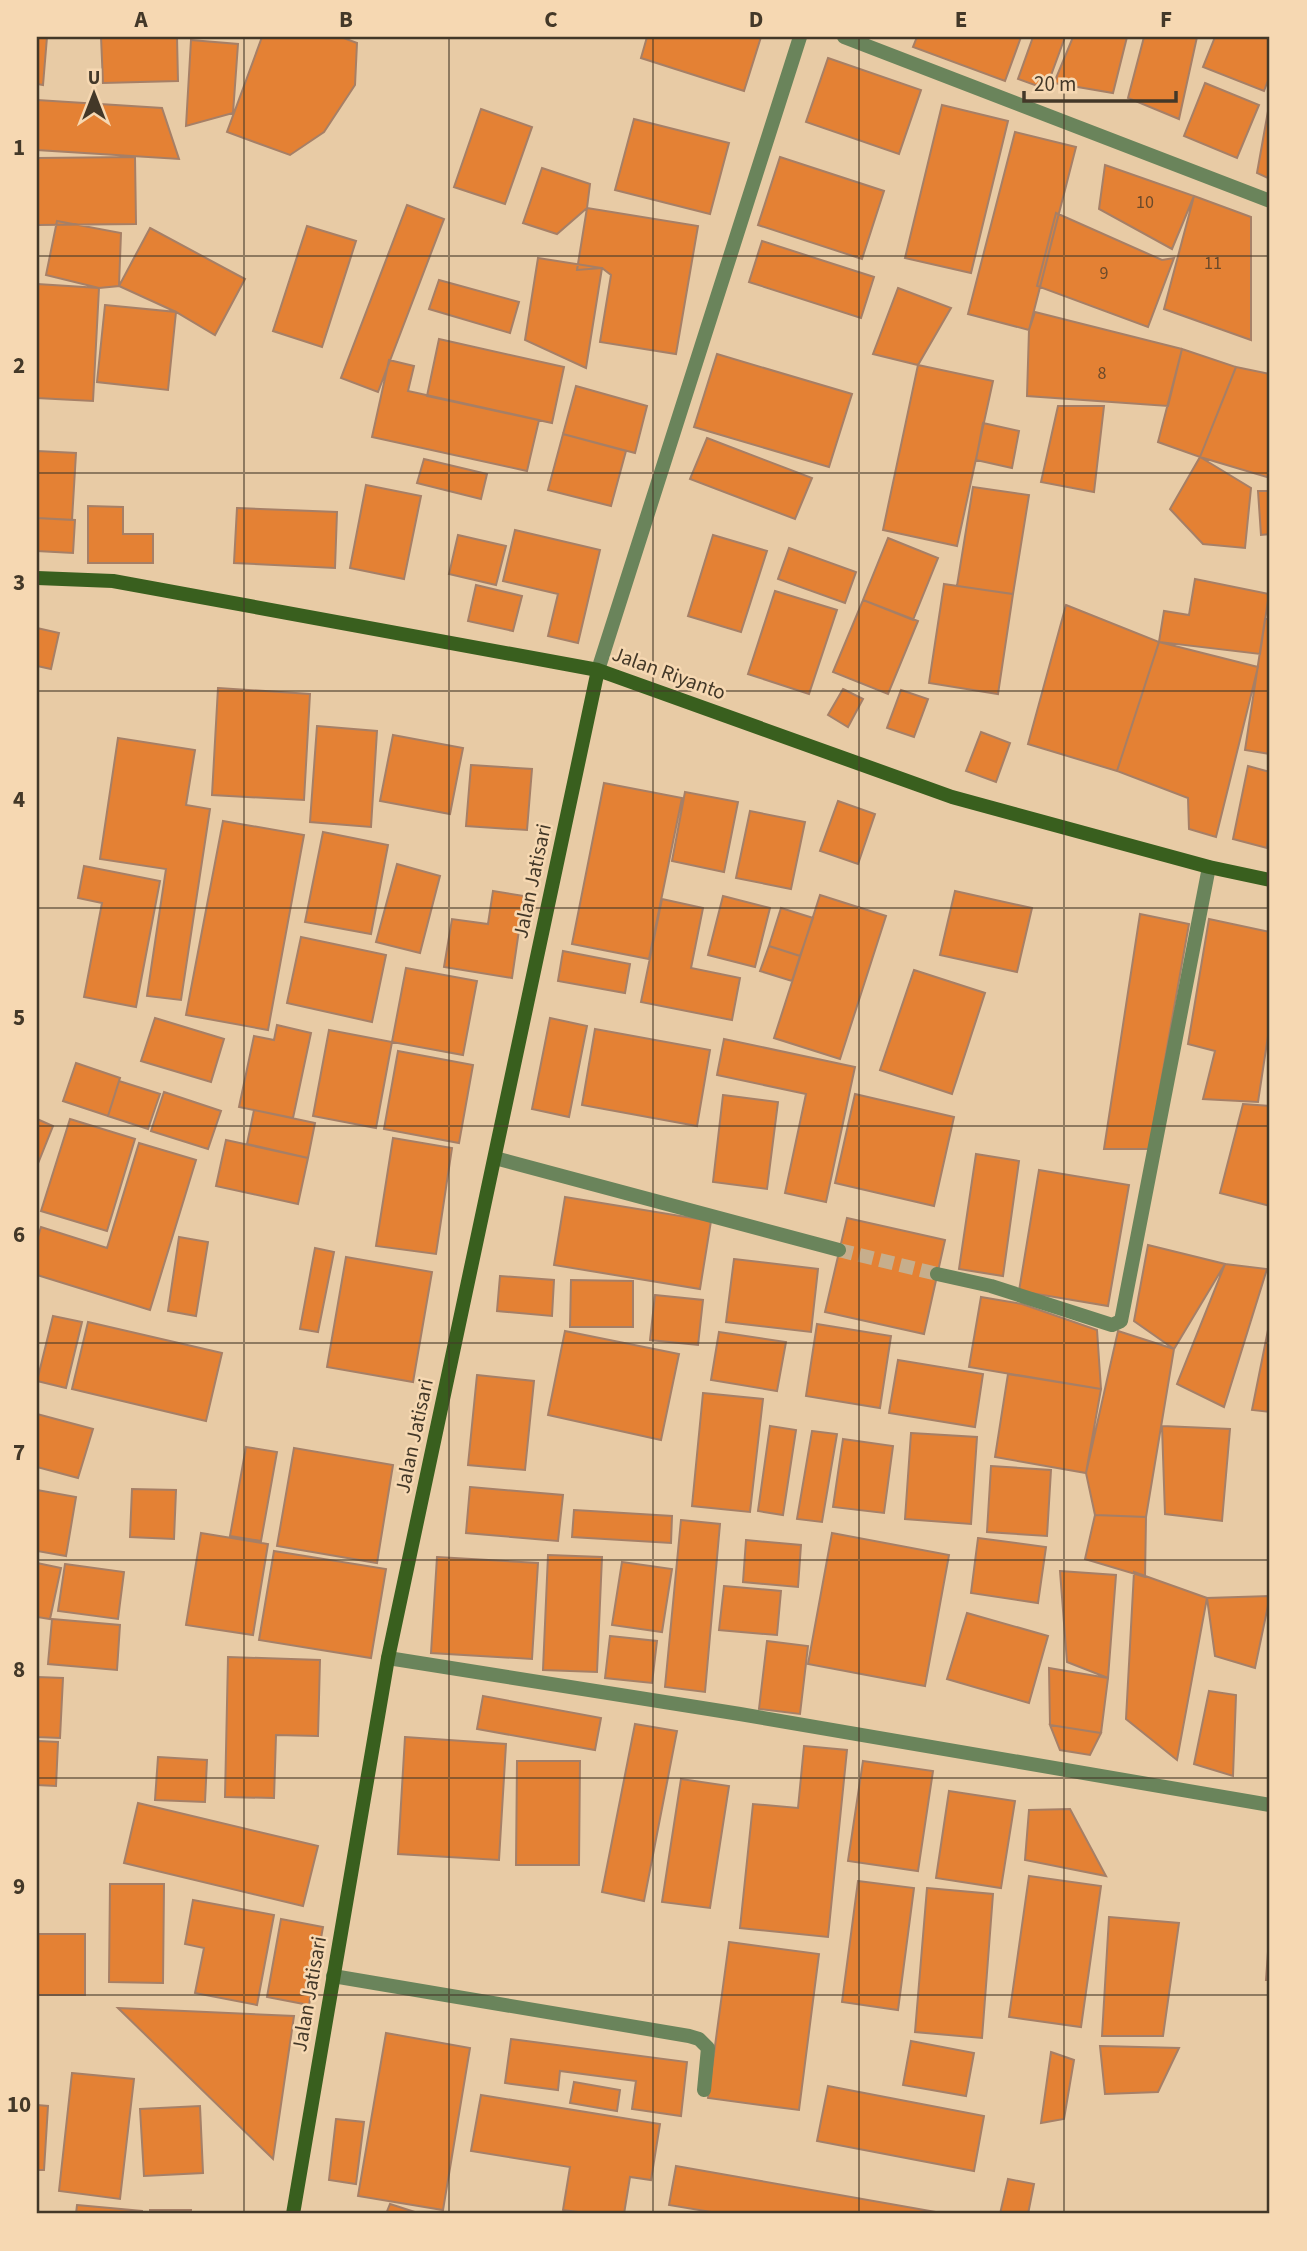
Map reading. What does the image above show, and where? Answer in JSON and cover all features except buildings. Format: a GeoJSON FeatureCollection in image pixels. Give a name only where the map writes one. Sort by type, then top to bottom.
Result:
{"type":"FeatureCollection","features":[{"type":"Feature","properties":{"kind":"street"},"geometry":{"type":"LineString","coordinates":[[598,670],[800,37]]}},
{"type":"Feature","properties":{"kind":"street"},"geometry":{"type":"LineString","coordinates":[[849,38],[1270,201]]}},
{"type":"Feature","properties":{"kind":"street","name":"Jalan Riyanto"},"geometry":{"type":"LineString","coordinates":[[37,578],[113,581],[598,670],[952,797],[1209,867],[1270,880]]}},
{"type":"Feature","properties":{"kind":"street","name":"Jalan Jatisari"},"geometry":{"type":"LineString","coordinates":[[293,2214],[388,1658],[598,670]]}},
{"type":"Feature","properties":{"kind":"street"},"geometry":{"type":"LineString","coordinates":[[937,1275],[991,1286],[1112,1325],[1118,1324],[1122,1319],[1209,867]]}},
{"type":"Feature","properties":{"kind":"street"},"geometry":{"type":"LineString","coordinates":[[495,1158],[839,1250]]}},
{"type":"Feature","properties":{"kind":"street"},"geometry":{"type":"LineString","coordinates":[[388,1658],[740,1714],[1270,1805]]}},
{"type":"Feature","properties":{"kind":"street"},"geometry":{"type":"LineString","coordinates":[[333,1976],[699,2039],[708,2048],[704,2090]]}},
{"type":"Feature","properties":{"kind":"tunnel"},"geometry":{"type":"LineString","coordinates":[[839,1250],[937,1274]]}}]}
